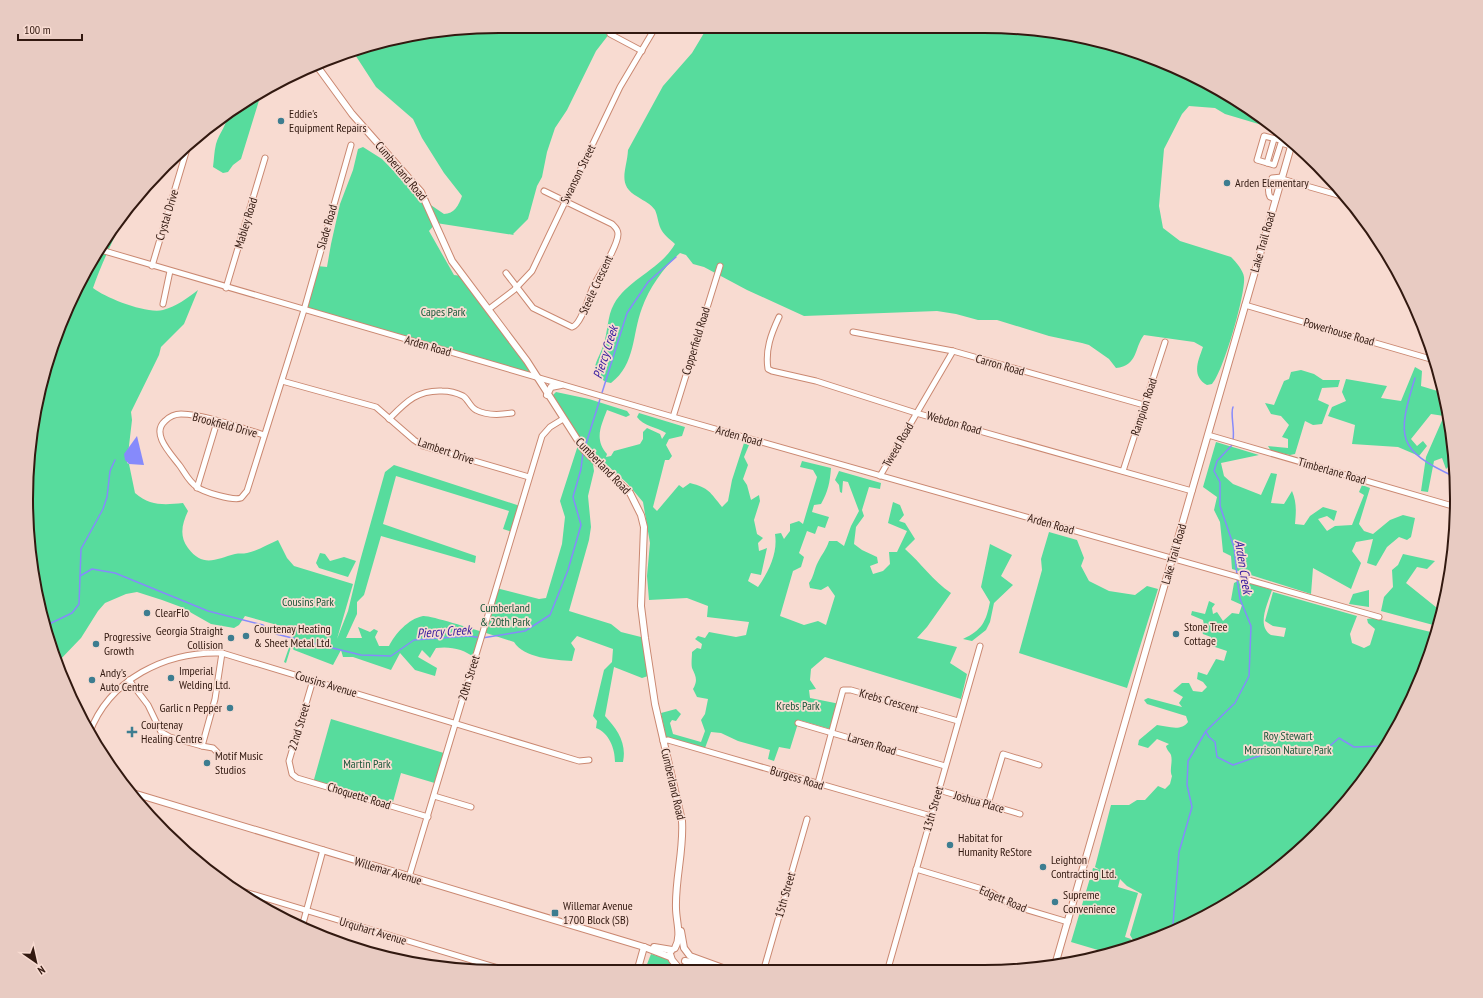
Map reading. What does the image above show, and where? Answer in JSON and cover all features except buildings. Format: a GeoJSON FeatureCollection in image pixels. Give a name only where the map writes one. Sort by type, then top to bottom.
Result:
{"type":"FeatureCollection","features":[{"type":"Feature","properties":{"kind":"street","name":"Swanson Street"},"geometry":{"type":"LineString","coordinates":[[489,309],[517,287],[532,271],[620,87],[652,33]]}},
{"type":"Feature","properties":{"kind":"street"},"geometry":{"type":"LineString","coordinates":[[610,34],[642,51]]}},
{"type":"Feature","properties":{"kind":"street","name":"Cumberland Road"},"geometry":{"type":"LineString","coordinates":[[319,69],[352,114],[421,192],[452,261],[489,309],[538,378],[584,450],[630,493],[641,515],[644,527],[641,606],[655,704],[682,821],[683,839],[676,903],[678,940],[673,949]]}},
{"type":"Feature","properties":{"kind":"street"},"geometry":{"type":"LineString","coordinates":[[1282,141],[1264,136],[1257,160],[1274,165],[1281,143],[1284,143]]}},
{"type":"Feature","properties":{"kind":"street"},"geometry":{"type":"LineString","coordinates":[[1267,163],[1274,139]]}},
{"type":"Feature","properties":{"kind":"street","name":"Slade Road"},"geometry":{"type":"LineString","coordinates":[[304,310],[351,145]]}},
{"type":"Feature","properties":{"kind":"street","name":"Lake Trail Road"},"geometry":{"type":"LineString","coordinates":[[1058,959],[1291,149]]}},
{"type":"Feature","properties":{"kind":"street","name":"Crystal Drive"},"geometry":{"type":"LineString","coordinates":[[152,266],[185,155]]}},
{"type":"Feature","properties":{"kind":"street","name":"Mabley Road"},"geometry":{"type":"LineString","coordinates":[[226,288],[265,158]]}},
{"type":"Feature","properties":{"kind":"street"},"geometry":{"type":"LineString","coordinates":[[1276,200],[1268,194],[1269,182],[1272,178],[1282,178],[1336,194]]}},
{"type":"Feature","properties":{"kind":"street"},"geometry":{"type":"LineString","coordinates":[[544,191],[565,202]]}},
{"type":"Feature","properties":{"kind":"street","name":"Steele Crescent"},"geometry":{"type":"LineString","coordinates":[[517,287],[533,308],[538,312],[572,326],[578,323],[593,286],[618,235],[617,229],[612,224],[565,202]]}},
{"type":"Feature","properties":{"kind":"street","name":"Arden Road"},"geometry":{"type":"LineString","coordinates":[[105,251],[226,288],[561,385],[1379,617]]}},
{"type":"Feature","properties":{"kind":"street","name":"Copperfield Road"},"geometry":{"type":"LineString","coordinates":[[673,417],[720,266]]}},
{"type":"Feature","properties":{"kind":"street"},"geometry":{"type":"LineString","coordinates":[[163,304],[170,270]]}},
{"type":"Feature","properties":{"kind":"street"},"geometry":{"type":"LineString","coordinates":[[506,273],[517,287]]}},
{"type":"Feature","properties":{"kind":"street","name":"Powerhouse Road"},"geometry":{"type":"LineString","coordinates":[[1245,305],[1428,358]]}},
{"type":"Feature","properties":{"kind":"street","name":"Brookfield Drive"},"geometry":{"type":"LineString","coordinates":[[264,435],[196,416],[180,414],[169,417],[162,423],[160,430],[161,439],[197,488],[236,499],[242,497],[247,491],[304,310]]}},
{"type":"Feature","properties":{"kind":"street","name":"Webdon Road"},"geometry":{"type":"LineString","coordinates":[[779,317],[773,330],[767,352],[768,369],[816,381],[916,413],[1192,491]]}},
{"type":"Feature","properties":{"kind":"street","name":"Carron Road"},"geometry":{"type":"LineString","coordinates":[[853,332],[953,351],[1144,405]]}},
{"type":"Feature","properties":{"kind":"street","name":"Rampion Road"},"geometry":{"type":"LineString","coordinates":[[1123,471],[1165,342]]}},
{"type":"Feature","properties":{"kind":"street","name":"Tweed Road"},"geometry":{"type":"LineString","coordinates":[[880,476],[953,351]]}},
{"type":"Feature","properties":{"kind":"street","name":"Lambert Drive"},"geometry":{"type":"LineString","coordinates":[[282,381],[376,408],[423,446],[529,477]]}},
{"type":"Feature","properties":{"kind":"street"},"geometry":{"type":"LineString","coordinates":[[548,395],[551,388],[561,385]]}},
{"type":"Feature","properties":{"kind":"street"},"geometry":{"type":"LineString","coordinates":[[389,419],[408,400],[419,393],[430,390],[449,391],[463,396],[476,410],[497,416],[512,413]]}},
{"type":"Feature","properties":{"kind":"street","name":"20th Street"},"geometry":{"type":"LineString","coordinates":[[409,877],[542,436],[550,427],[563,419]]}},
{"type":"Feature","properties":{"kind":"street"},"geometry":{"type":"LineString","coordinates":[[197,488],[217,422]]}},
{"type":"Feature","properties":{"kind":"street","name":"Timberlane Road"},"geometry":{"type":"LineString","coordinates":[[1208,435],[1450,505]]}},
{"type":"Feature","properties":{"kind":"street","name":"13th Street"},"geometry":{"type":"LineString","coordinates":[[888,965],[980,646]]}},
{"type":"Feature","properties":{"kind":"street"},"geometry":{"type":"LineString","coordinates":[[202,746],[215,699],[222,653]]}},
{"type":"Feature","properties":{"kind":"street","name":"Cousins Avenue"},"geometry":{"type":"LineString","coordinates":[[92,727],[103,706],[115,692],[147,668],[172,659],[189,655],[222,653],[579,760],[589,760]]}},
{"type":"Feature","properties":{"kind":"street"},"geometry":{"type":"LineString","coordinates":[[129,680],[148,704],[161,732],[170,737],[212,748],[222,757]]}},
{"type":"Feature","properties":{"kind":"street","name":"22nd Street"},"geometry":{"type":"LineString","coordinates":[[292,774],[289,762],[313,680]]}},
{"type":"Feature","properties":{"kind":"street","name":"Krebs Crescent"},"geometry":{"type":"LineString","coordinates":[[818,783],[843,690],[851,690],[958,721]]}},
{"type":"Feature","properties":{"kind":"street","name":"Larsen Road"},"geometry":{"type":"LineString","coordinates":[[798,723],[945,766]]}},
{"type":"Feature","properties":{"kind":"street","name":"Burgess Road"},"geometry":{"type":"LineString","coordinates":[[663,741],[668,740],[931,816]]}},
{"type":"Feature","properties":{"kind":"street"},"geometry":{"type":"LineString","coordinates":[[988,804],[1003,754],[1039,765]]}},
{"type":"Feature","properties":{"kind":"street","name":"Choquette Road"},"geometry":{"type":"LineString","coordinates":[[292,774],[297,778],[428,817]]}},
{"type":"Feature","properties":{"kind":"street","name":"Joshua Place"},"geometry":{"type":"LineString","coordinates":[[939,790],[1020,814]]}},
{"type":"Feature","properties":{"kind":"street","name":"Willemar Avenue"},"geometry":{"type":"LineString","coordinates":[[138,794],[409,877],[644,947],[670,957]]}},
{"type":"Feature","properties":{"kind":"street"},"geometry":{"type":"LineString","coordinates":[[434,796],[471,807]]}},
{"type":"Feature","properties":{"kind":"street","name":"15th Street"},"geometry":{"type":"LineString","coordinates":[[765,965],[807,819]]}},
{"type":"Feature","properties":{"kind":"street"},"geometry":{"type":"LineString","coordinates":[[303,922],[323,850]]}},
{"type":"Feature","properties":{"kind":"street","name":"Edgett Road"},"geometry":{"type":"LineString","coordinates":[[916,869],[989,891],[1011,905],[1068,922]]}},
{"type":"Feature","properties":{"kind":"street","name":"Urquhart Avenue"},"geometry":{"type":"LineString","coordinates":[[253,895],[486,965]]}},
{"type":"Feature","properties":{"kind":"street","name":"Cumberland Road"},"geometry":{"type":"LineString","coordinates":[[677,918],[686,951]]}},
{"type":"Feature","properties":{"kind":"street"},"geometry":{"type":"LineString","coordinates":[[639,965],[644,947]]}},
{"type":"Feature","properties":{"kind":"street","name":"Willemar Avenue"},"geometry":{"type":"LineString","coordinates":[[644,947],[673,949]]}},
{"type":"Feature","properties":{"kind":"street"},"geometry":{"type":"LineString","coordinates":[[706,965],[684,961],[676,963],[670,957],[673,949],[680,947],[692,958],[711,965]]}},
{"type":"Feature","properties":{"kind":"street"},"geometry":{"type":"LineString","coordinates":[[685,965],[686,951]]}},
{"type":"Feature","properties":{"kind":"green space","name":"Capes Park"},"geometry":{"type":"Polygon","coordinates":[[[610,33],[596,51],[567,110],[555,128],[547,152],[542,177],[537,186],[528,219],[513,234],[514,235],[436,223],[429,231],[454,275],[462,276],[538,378],[304,310],[317,266],[327,267],[340,204],[353,170],[358,149],[363,147],[382,159],[419,197],[444,214],[448,214],[456,208],[462,196],[444,173],[422,138],[413,119],[376,87],[356,56],[408,42],[469,34],[610,33]]]}},
{"type":"Feature","properties":{"kind":"green space"},"geometry":{"type":"Polygon","coordinates":[[[704,33],[1014,34],[1045,37],[1105,49],[1162,68],[1217,95],[1262,125],[1225,114],[1215,108],[1189,106],[1182,114],[1164,149],[1159,206],[1163,228],[1180,241],[1231,257],[1241,269],[1243,274],[1244,286],[1238,315],[1217,377],[1212,384],[1207,385],[1199,377],[1197,368],[1203,347],[1194,342],[1144,335],[1132,360],[1123,367],[1116,368],[1109,359],[1089,345],[1049,336],[997,320],[978,320],[937,311],[804,316],[747,290],[704,267],[693,264],[686,255],[680,253],[663,271],[645,300],[632,348],[625,367],[611,383],[606,382],[595,375],[595,371],[596,364],[605,341],[610,314],[614,304],[627,288],[661,261],[675,244],[662,231],[655,210],[631,192],[627,187],[624,176],[628,150],[663,86],[692,53],[704,33]]]}},
{"type":"Feature","properties":{"kind":"green space"},"geometry":{"type":"Polygon","coordinates":[[[259,99],[241,159],[233,165],[228,172],[223,173],[213,167],[214,153],[217,140],[227,121],[259,99]]]}},
{"type":"Feature","properties":{"kind":"green space","name":"Cousins Park"},"geometry":{"type":"Polygon","coordinates":[[[116,234],[93,288],[126,304],[156,311],[172,307],[198,290],[184,324],[161,347],[159,355],[131,412],[132,420],[127,463],[129,464],[135,493],[146,500],[158,504],[183,503],[188,511],[182,530],[183,539],[188,548],[199,558],[204,560],[216,560],[235,554],[247,553],[278,540],[287,558],[294,566],[353,584],[337,639],[348,611],[360,561],[385,472],[394,465],[520,506],[512,532],[503,529],[509,511],[396,476],[383,524],[476,556],[475,563],[381,536],[364,595],[357,602],[357,614],[346,638],[362,638],[358,627],[370,632],[374,629],[378,631],[375,637],[379,646],[389,646],[398,632],[407,624],[412,620],[423,616],[483,632],[475,658],[462,650],[446,647],[436,648],[430,658],[422,650],[418,657],[437,668],[435,676],[415,670],[400,653],[391,670],[353,657],[343,657],[341,650],[333,665],[294,650],[291,647],[286,663],[284,662],[295,630],[245,616],[239,625],[234,628],[211,624],[181,607],[137,592],[126,594],[105,603],[98,611],[81,638],[61,658],[49,620],[37,560],[33,499],[34,469],[42,408],[58,349],[68,321],[81,293],[95,266],[116,234]]]}},
{"type":"Feature","properties":{"kind":"green space"},"geometry":{"type":"Polygon","coordinates":[[[1415,367],[1422,371],[1421,386],[1437,391],[1442,416],[1431,414],[1411,439],[1417,446],[1423,441],[1427,446],[1419,456],[1398,447],[1352,444],[1355,425],[1328,416],[1332,407],[1346,401],[1342,392],[1346,379],[1387,386],[1381,398],[1401,401],[1415,367]]]}},
{"type":"Feature","properties":{"kind":"green space"},"geometry":{"type":"Polygon","coordinates":[[[1301,370],[1314,374],[1323,380],[1340,380],[1338,387],[1322,388],[1318,400],[1329,405],[1322,424],[1313,425],[1305,421],[1295,454],[1290,455],[1271,451],[1268,446],[1288,448],[1288,439],[1282,437],[1289,425],[1281,416],[1271,414],[1265,403],[1274,405],[1284,381],[1289,379],[1291,372],[1301,370]]]}},
{"type":"Feature","properties":{"kind":"green space","name":"Krebs Park"},"geometry":{"type":"Polygon","coordinates":[[[556,392],[589,399],[627,411],[630,415],[626,417],[607,410],[600,432],[601,443],[607,454],[606,457],[611,456],[614,451],[640,444],[643,439],[643,432],[647,428],[660,434],[662,439],[666,433],[640,420],[637,417],[639,413],[685,427],[682,436],[669,439],[666,445],[672,456],[669,460],[665,460],[653,507],[657,511],[679,485],[683,488],[690,483],[709,491],[722,507],[728,501],[732,480],[744,443],[749,445],[744,457],[748,465],[743,479],[747,485],[751,500],[759,495],[760,501],[754,520],[757,534],[763,538],[758,543],[759,551],[767,548],[761,575],[751,573],[748,581],[758,587],[772,562],[776,541],[775,534],[781,533],[784,539],[790,531],[790,524],[799,521],[803,524],[817,477],[813,470],[800,467],[802,461],[831,468],[827,491],[821,504],[814,505],[812,512],[829,517],[825,528],[818,526],[815,534],[807,531],[799,553],[804,557],[801,567],[793,571],[780,616],[804,625],[818,621],[826,625],[835,596],[828,586],[821,590],[810,588],[809,583],[829,541],[837,541],[844,546],[851,526],[859,511],[848,482],[843,481],[842,493],[840,492],[839,485],[835,480],[839,471],[881,483],[880,489],[869,487],[862,510],[864,516],[856,527],[854,544],[862,550],[877,557],[878,563],[870,566],[873,574],[883,571],[890,564],[889,552],[897,552],[907,531],[888,523],[893,502],[900,505],[904,515],[899,521],[905,523],[915,539],[905,549],[938,583],[951,593],[927,627],[917,638],[957,647],[950,663],[967,674],[961,699],[825,657],[811,669],[810,680],[816,689],[809,690],[810,698],[840,704],[830,729],[799,720],[790,749],[779,747],[774,761],[768,759],[770,750],[738,741],[721,733],[711,732],[705,748],[666,737],[661,713],[676,709],[681,714],[676,721],[672,720],[670,723],[673,734],[701,742],[705,731],[701,720],[705,714],[708,699],[697,697],[693,689],[696,683],[696,678],[692,666],[692,652],[697,648],[701,649],[702,644],[695,639],[698,636],[705,638],[709,632],[736,637],[746,635],[749,622],[707,617],[708,606],[687,598],[649,600],[647,576],[650,543],[643,502],[627,483],[590,450],[573,430],[552,396],[556,392]]]}},
{"type":"Feature","properties":{"kind":"green space"},"geometry":{"type":"Polygon","coordinates":[[[1443,419],[1449,466],[1446,469],[1442,458],[1434,461],[1428,492],[1421,491],[1426,457],[1443,419]]]}},
{"type":"Feature","properties":{"kind":"green space","name":"Cumberland & 20th Park"},"geometry":{"type":"Polygon","coordinates":[[[579,442],[592,457],[594,471],[588,496],[591,527],[589,540],[569,611],[611,624],[621,632],[645,638],[651,675],[642,678],[614,667],[605,716],[620,737],[624,749],[623,762],[615,762],[614,751],[608,737],[601,730],[596,728],[597,721],[593,716],[604,670],[612,662],[613,649],[577,636],[571,643],[575,649],[572,661],[549,659],[524,652],[514,642],[483,632],[496,588],[539,599],[546,598],[562,544],[565,517],[560,501],[579,442]]]}},
{"type":"Feature","properties":{"kind":"green space"},"geometry":{"type":"Polygon","coordinates":[[[1216,442],[1259,455],[1221,463],[1224,476],[1233,484],[1261,495],[1271,473],[1277,474],[1271,503],[1284,504],[1292,491],[1296,511],[1295,524],[1304,525],[1310,516],[1323,507],[1337,511],[1334,521],[1327,516],[1318,519],[1327,531],[1335,526],[1352,525],[1364,495],[1359,492],[1362,485],[1370,488],[1359,524],[1364,531],[1373,534],[1390,520],[1403,515],[1415,518],[1411,537],[1407,540],[1399,537],[1387,547],[1376,566],[1367,563],[1373,539],[1356,542],[1352,551],[1361,563],[1351,589],[1313,568],[1311,594],[1232,569],[1231,556],[1223,552],[1220,522],[1214,510],[1217,497],[1203,487],[1216,442]]]}},
{"type":"Feature","properties":{"kind":"green space"},"geometry":{"type":"Polygon","coordinates":[[[1049,532],[1077,540],[1084,558],[1081,566],[1089,581],[1109,591],[1135,595],[1147,586],[1158,589],[1127,688],[1019,653],[1042,570],[1041,559],[1049,532]]]}},
{"type":"Feature","properties":{"kind":"green space"},"geometry":{"type":"Polygon","coordinates":[[[990,544],[1012,555],[1001,576],[1013,585],[994,603],[990,622],[986,630],[972,641],[963,639],[979,629],[985,620],[990,602],[981,587],[990,544]]]}},
{"type":"Feature","properties":{"kind":"green space"},"geometry":{"type":"Polygon","coordinates":[[[320,553],[325,554],[330,561],[344,557],[356,561],[348,577],[319,568],[316,563],[320,553]]]}},
{"type":"Feature","properties":{"kind":"green space"},"geometry":{"type":"Polygon","coordinates":[[[1403,554],[1435,561],[1427,569],[1417,567],[1406,583],[1437,608],[1433,625],[1381,611],[1384,597],[1393,587],[1392,570],[1398,565],[1403,554]]]}},
{"type":"Feature","properties":{"kind":"green space","name":"Roy Stewart Morrison Nature Park"},"geometry":{"type":"Polygon","coordinates":[[[1240,580],[1272,590],[1264,614],[1264,626],[1271,635],[1284,637],[1286,628],[1273,626],[1265,621],[1273,592],[1357,616],[1350,634],[1352,643],[1364,648],[1370,645],[1375,629],[1368,623],[1367,619],[1373,618],[1430,632],[1415,677],[1388,732],[1354,783],[1314,829],[1268,869],[1217,903],[1162,930],[1133,940],[1130,935],[1142,894],[1127,886],[1120,879],[1118,887],[1138,893],[1125,937],[1131,939],[1130,941],[1099,950],[1071,942],[1093,868],[1100,870],[1095,867],[1111,805],[1129,805],[1137,800],[1145,800],[1158,786],[1165,789],[1170,784],[1172,776],[1171,754],[1166,746],[1169,744],[1157,739],[1148,748],[1138,745],[1139,740],[1157,725],[1178,728],[1182,727],[1188,722],[1186,716],[1147,704],[1144,700],[1148,698],[1182,707],[1179,703],[1183,697],[1173,691],[1182,683],[1189,683],[1193,691],[1202,692],[1207,687],[1203,682],[1197,679],[1198,672],[1207,675],[1216,659],[1224,661],[1227,651],[1212,646],[1211,637],[1203,634],[1201,629],[1204,625],[1203,620],[1191,615],[1192,611],[1205,614],[1209,601],[1215,604],[1212,608],[1213,614],[1217,612],[1223,621],[1232,613],[1239,614],[1242,605],[1231,600],[1234,583],[1240,580]]]}},
{"type":"Feature","properties":{"kind":"green space"},"geometry":{"type":"Polygon","coordinates":[[[1369,590],[1369,607],[1349,604],[1353,594],[1369,590]]]}},
{"type":"Feature","properties":{"kind":"green space","name":"Martin Park"},"geometry":{"type":"Polygon","coordinates":[[[331,719],[447,754],[438,784],[401,773],[393,802],[369,799],[313,783],[331,719]]]}},
{"type":"Feature","properties":{"kind":"green space"},"geometry":{"type":"Polygon","coordinates":[[[651,954],[667,959],[672,965],[647,965],[651,954]]]}},
{"type":"Feature","properties":{"kind":"shaded area"},"geometry":{"type":"Polygon","coordinates":[[[137,436],[144,465],[129,464],[125,460],[124,454],[137,436]]]}},
{"type":"Feature","properties":{"kind":"waterway","name":"Piercy Creek"},"geometry":{"type":"LineString","coordinates":[[585,447],[627,313],[648,282],[676,257]]}},
{"type":"Feature","properties":{"kind":"waterway"},"geometry":{"type":"LineString","coordinates":[[1415,378],[1405,415],[1404,428],[1406,440],[1421,458],[1449,474]]}},
{"type":"Feature","properties":{"kind":"waterway","name":"Arden Creek"},"geometry":{"type":"LineString","coordinates":[[1233,407],[1233,440]]}},
{"type":"Feature","properties":{"kind":"waterway","name":"Arden Creek"},"geometry":{"type":"LineString","coordinates":[[1233,444],[1217,461],[1214,471],[1220,482],[1220,506],[1234,547],[1237,575]]}},
{"type":"Feature","properties":{"kind":"waterway","name":"Piercy Creek"},"geometry":{"type":"LineString","coordinates":[[80,576],[92,569],[115,573],[208,611],[263,625],[276,634],[361,655],[391,656],[414,640],[469,636],[482,638],[525,631],[550,615],[568,570],[581,525],[573,497],[581,469],[583,452]]}},
{"type":"Feature","properties":{"kind":"waterway"},"geometry":{"type":"LineString","coordinates":[[50,624],[72,613],[79,604],[81,549],[103,509],[107,497],[110,471],[115,460]]}},
{"type":"Feature","properties":{"kind":"waterway","name":"Arden Creek"},"geometry":{"type":"LineString","coordinates":[[1173,925],[1179,852],[1192,807],[1187,785],[1188,761],[1206,731],[1235,703],[1249,676],[1251,626],[1240,599],[1237,579]]}},
{"type":"Feature","properties":{"kind":"waterway"},"geometry":{"type":"LineString","coordinates":[[1206,732],[1215,742],[1217,757],[1233,765],[1259,756],[1272,749],[1283,750],[1294,755],[1324,751],[1339,738],[1354,747],[1379,746]]}},
{"type":"Feature","properties":{"kind":"place","name":"Eddie's Equipment Repairs"},"geometry":{"type":"Point","coordinates":[281,121]}},
{"type":"Feature","properties":{"kind":"place","name":"Arden Elementary"},"geometry":{"type":"Point","coordinates":[1227,183]}},
{"type":"Feature","properties":{"kind":"place","name":"ClearFlo"},"geometry":{"type":"Point","coordinates":[147,613]}},
{"type":"Feature","properties":{"kind":"place","name":"Stone Tree Cottage"},"geometry":{"type":"Point","coordinates":[1176,634]}},
{"type":"Feature","properties":{"kind":"place","name":"Courtenay Heating & Sheet Metal Ltd."},"geometry":{"type":"Point","coordinates":[246,636]}},
{"type":"Feature","properties":{"kind":"place","name":"Georgia Straight Collision"},"geometry":{"type":"Point","coordinates":[231,638]}},
{"type":"Feature","properties":{"kind":"place","name":"Progressive Growth"},"geometry":{"type":"Point","coordinates":[96,644]}},
{"type":"Feature","properties":{"kind":"place","name":"Imperial Welding Ltd."},"geometry":{"type":"Point","coordinates":[171,678]}},
{"type":"Feature","properties":{"kind":"place","name":"Andy's Auto Centre"},"geometry":{"type":"Point","coordinates":[92,680]}},
{"type":"Feature","properties":{"kind":"place","name":"Garlic n Pepper"},"geometry":{"type":"Point","coordinates":[230,708]}},
{"type":"Feature","properties":{"kind":"place","name":"Courtenay Healing Centre"},"geometry":{"type":"Point","coordinates":[132,732]}},
{"type":"Feature","properties":{"kind":"place","name":"Motif Music Studios"},"geometry":{"type":"Point","coordinates":[207,763]}},
{"type":"Feature","properties":{"kind":"place","name":"Habitat for Humanity ReStore"},"geometry":{"type":"Point","coordinates":[950,845]}},
{"type":"Feature","properties":{"kind":"place","name":"Leighton Contracting Ltd."},"geometry":{"type":"Point","coordinates":[1043,867]}},
{"type":"Feature","properties":{"kind":"place","name":"Supreme Convenience"},"geometry":{"type":"Point","coordinates":[1055,902]}},
{"type":"Feature","properties":{"kind":"place","name":"Willemar Avenue 1700 Block (SB)"},"geometry":{"type":"Point","coordinates":[555,913]}}]}
